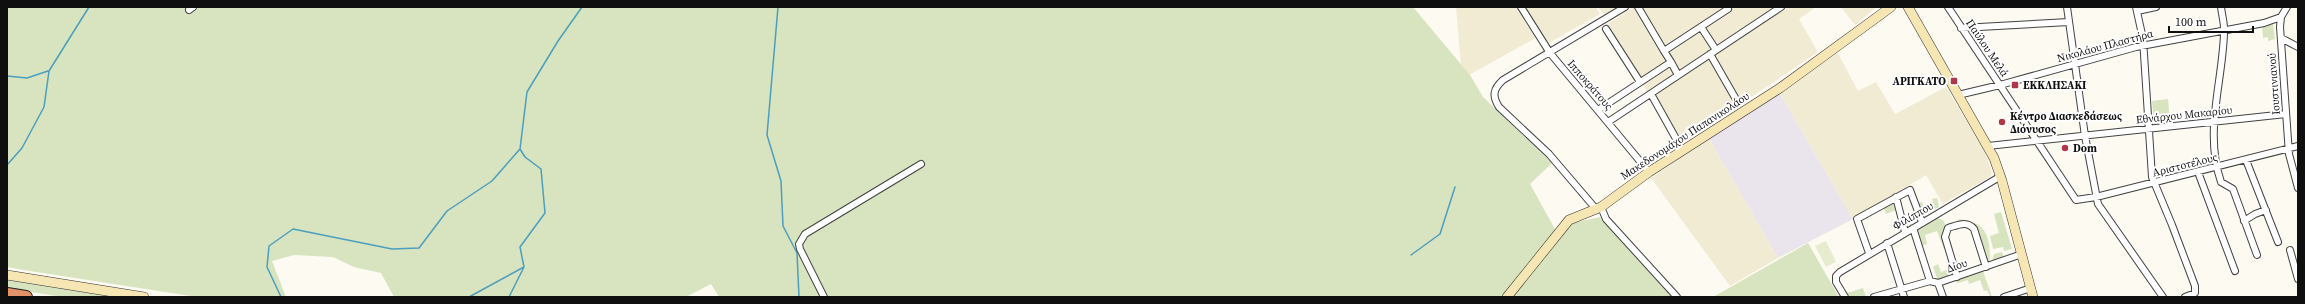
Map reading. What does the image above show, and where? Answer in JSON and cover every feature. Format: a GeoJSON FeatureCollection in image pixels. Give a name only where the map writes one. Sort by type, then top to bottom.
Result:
{"type":"FeatureCollection","features":[{"type":"Feature","properties":{"kind":"highway"},"geometry":{"type":"LineString","coordinates":[[7,294],[26,297]]}},
{"type":"Feature","properties":{"kind":"street","name":"Ιπποκράτους"},"geometry":{"type":"LineString","coordinates":[[1521,7],[1550,53],[1649,172]]}},
{"type":"Feature","properties":{"kind":"street"},"geometry":{"type":"LineString","coordinates":[[1625,7],[1503,80],[1497,86],[1494,97],[1499,107],[1549,154],[1599,208],[1606,219],[1678,297]]}},
{"type":"Feature","properties":{"kind":"street"},"geometry":{"type":"LineString","coordinates":[[1638,7],[1678,75]]}},
{"type":"Feature","properties":{"kind":"street"},"geometry":{"type":"LineString","coordinates":[[1608,122],[1781,7]]}},
{"type":"Feature","properties":{"kind":"street","name":"Μακεδονομάχου Παπανικολάου"},"geometry":{"type":"LineString","coordinates":[[1506,297],[1569,220],[1599,208],[1649,172],[1780,88],[1891,7]]}},
{"type":"Feature","properties":{"kind":"street"},"geometry":{"type":"LineString","coordinates":[[1908,7],[1922,28],[1958,95],[1988,146],[2001,176],[2032,293],[2006,297]]}},
{"type":"Feature","properties":{"kind":"street","name":"Παύλου Μελά"},"geometry":{"type":"LineString","coordinates":[[1948,7],[2076,200]]}},
{"type":"Feature","properties":{"kind":"street"},"geometry":{"type":"LineString","coordinates":[[2067,7],[2085,136],[2096,197],[2104,215],[2162,297]]}},
{"type":"Feature","properties":{"kind":"street"},"geometry":{"type":"LineString","coordinates":[[2156,7],[2136,9],[2144,45],[2148,129],[2153,183],[2172,224],[2195,286],[2195,293],[2185,297]]}},
{"type":"Feature","properties":{"kind":"street"},"geometry":{"type":"LineString","coordinates":[[2221,7],[2224,29],[2213,123],[2216,168],[2221,182],[2233,189],[2257,255]]}},
{"type":"Feature","properties":{"kind":"street"},"geometry":{"type":"LineString","coordinates":[[2281,17],[2287,7]]}},
{"type":"Feature","properties":{"kind":"street"},"geometry":{"type":"LineString","coordinates":[[1664,51],[1728,8]]}},
{"type":"Feature","properties":{"kind":"street","name":"Νικολάου Πλαστήρα"},"geometry":{"type":"LineString","coordinates":[[1958,95],[2000,86],[2144,45],[2224,29],[2264,23],[2281,17]]}},
{"type":"Feature","properties":{"kind":"street","name":"Ιουστινιανού"},"geometry":{"type":"LineString","coordinates":[[2281,17],[2288,148],[2298,188]]}},
{"type":"Feature","properties":{"kind":"street"},"geometry":{"type":"LineString","coordinates":[[1961,28],[2069,22]]}},
{"type":"Feature","properties":{"kind":"street"},"geometry":{"type":"LineString","coordinates":[[1701,26],[1716,50]]}},
{"type":"Feature","properties":{"kind":"street"},"geometry":{"type":"LineString","coordinates":[[1606,28],[1640,82]]}},
{"type":"Feature","properties":{"kind":"street"},"geometry":{"type":"LineString","coordinates":[[2281,38],[2298,47]]}},
{"type":"Feature","properties":{"kind":"street"},"geometry":{"type":"LineString","coordinates":[[1710,54],[1737,102]]}},
{"type":"Feature","properties":{"kind":"street"},"geometry":{"type":"LineString","coordinates":[[1598,110],[1671,62]]}},
{"type":"Feature","properties":{"kind":"street"},"geometry":{"type":"LineString","coordinates":[[1651,94],[1679,144]]}},
{"type":"Feature","properties":{"kind":"street","name":"Εθνάρχου Μακαρίου"},"geometry":{"type":"LineString","coordinates":[[1988,146],[2037,142],[2286,114]]}},
{"type":"Feature","properties":{"kind":"street"},"geometry":{"type":"LineString","coordinates":[[2288,148],[2298,142]]}},
{"type":"Feature","properties":{"kind":"street","name":"Αριστοτέλους"},"geometry":{"type":"LineString","coordinates":[[2076,200],[2096,197],[2216,168],[2298,146]]}},
{"type":"Feature","properties":{"kind":"street"},"geometry":{"type":"LineString","coordinates":[[2246,160],[2278,242]]}},
{"type":"Feature","properties":{"kind":"street"},"geometry":{"type":"LineString","coordinates":[[824,297],[800,250],[801,239],[805,234],[921,164]]}},
{"type":"Feature","properties":{"kind":"street"},"geometry":{"type":"LineString","coordinates":[[2198,172],[2235,270]]}},
{"type":"Feature","properties":{"kind":"street","name":"Φιλίππου"},"geometry":{"type":"LineString","coordinates":[[1845,297],[1836,282],[1836,276],[1869,253],[2001,176]]}},
{"type":"Feature","properties":{"kind":"street"},"geometry":{"type":"LineString","coordinates":[[1869,253],[1857,219],[1910,190],[1922,222]]}},
{"type":"Feature","properties":{"kind":"street"},"geometry":{"type":"LineString","coordinates":[[1896,197],[1905,232]]}},
{"type":"Feature","properties":{"kind":"street"},"geometry":{"type":"LineString","coordinates":[[2244,221],[2255,214],[2266,210]]}},
{"type":"Feature","properties":{"kind":"street"},"geometry":{"type":"LineString","coordinates":[[1957,277],[1945,237],[1948,228],[1963,223],[1970,225],[1974,229],[1986,267]]}},
{"type":"Feature","properties":{"kind":"street"},"geometry":{"type":"LineString","coordinates":[[1874,297],[1930,281],[1913,228]]}},
{"type":"Feature","properties":{"kind":"street"},"geometry":{"type":"LineString","coordinates":[[1887,243],[1904,297]]}},
{"type":"Feature","properties":{"kind":"street"},"geometry":{"type":"LineString","coordinates":[[2290,250],[2298,279]]}},
{"type":"Feature","properties":{"kind":"street","name":"Δίου"},"geometry":{"type":"LineString","coordinates":[[1930,281],[1938,284],[2022,254]]}},
{"type":"Feature","properties":{"kind":"street"},"geometry":{"type":"LineString","coordinates":[[7,276],[144,297]]}},
{"type":"Feature","properties":{"kind":"street"},"geometry":{"type":"LineString","coordinates":[[1938,284],[1943,297]]}},
{"type":"Feature","properties":{"kind":"shaded area"},"geometry":{"type":"Polygon","coordinates":[[[1456,7],[1596,7],[1600,14],[1547,44],[1541,35],[1462,79],[1456,7]]]}},
{"type":"Feature","properties":{"kind":"shaded area"},"geometry":{"type":"Polygon","coordinates":[[[1598,7],[1617,7],[1604,15],[1598,7]]]}},
{"type":"Feature","properties":{"kind":"shaded area"},"geometry":{"type":"Polygon","coordinates":[[[1634,7],[1816,7],[1799,19],[1818,52],[1682,144],[1653,95],[1675,81],[1648,93],[1606,25],[1634,7]]]}},
{"type":"Feature","properties":{"kind":"shaded area"},"geometry":{"type":"Polygon","coordinates":[[[1841,7],[1877,7],[1855,25],[1841,7]]]}},
{"type":"Feature","properties":{"kind":"shaded area"},"geometry":{"type":"Polygon","coordinates":[[[1838,53],[1858,91],[1876,82],[1895,114],[1946,87],[1984,150],[1992,173],[1990,177],[1943,204],[1926,175],[1853,219],[1779,92],[1838,53]]]}},
{"type":"Feature","properties":{"kind":"shaded area"},"geometry":{"type":"Polygon","coordinates":[[[1779,92],[1853,219],[1778,258],[1709,139],[1779,92]]]}},
{"type":"Feature","properties":{"kind":"shaded area"},"geometry":{"type":"Polygon","coordinates":[[[1709,139],[1778,258],[1730,286],[1651,178],[1709,139]]]}},
{"type":"Feature","properties":{"kind":"green space"},"geometry":{"type":"Polygon","coordinates":[[[7,7],[1413,7],[1470,75],[1483,97],[1552,163],[1530,184],[1556,231],[1561,235],[1573,223],[1600,217],[1675,297],[719,297],[711,284],[686,297],[394,297],[381,273],[354,267],[333,257],[294,255],[272,261],[286,297],[197,297],[30,271],[7,267],[7,7]]]}},
{"type":"Feature","properties":{"kind":"green space"},"geometry":{"type":"Polygon","coordinates":[[[2273,24],[2275,39],[2268,41],[2268,37],[2263,38],[2262,26],[2273,24]]]}},
{"type":"Feature","properties":{"kind":"green space"},"geometry":{"type":"Polygon","coordinates":[[[2168,99],[2170,123],[2154,125],[2152,101],[2168,99]]]}},
{"type":"Feature","properties":{"kind":"green space"},"geometry":{"type":"Polygon","coordinates":[[[1937,198],[1939,207],[1923,216],[1918,203],[1922,202],[1924,209],[1934,205],[1932,199],[1937,198]]]}},
{"type":"Feature","properties":{"kind":"green space"},"geometry":{"type":"Polygon","coordinates":[[[1893,203],[1896,210],[1886,214],[1883,207],[1893,203]]]}},
{"type":"Feature","properties":{"kind":"green space"},"geometry":{"type":"Polygon","coordinates":[[[2001,212],[2012,249],[2004,251],[2003,247],[1993,249],[1990,236],[1999,233],[1994,214],[2001,212]]]}},
{"type":"Feature","properties":{"kind":"green space"},"geometry":{"type":"Polygon","coordinates":[[[1937,218],[1943,220],[1947,228],[1947,248],[1944,249],[1937,231],[1925,235],[1927,244],[1922,246],[1916,231],[1937,218]]]}},
{"type":"Feature","properties":{"kind":"green space"},"geometry":{"type":"Polygon","coordinates":[[[1960,219],[1977,224],[1983,229],[1989,243],[1989,264],[1971,224],[1949,227],[1948,224],[1960,219]]]}},
{"type":"Feature","properties":{"kind":"green space"},"geometry":{"type":"Polygon","coordinates":[[[1826,241],[1836,262],[1826,267],[1815,246],[1826,241]]]}},
{"type":"Feature","properties":{"kind":"green space"},"geometry":{"type":"Polygon","coordinates":[[[1808,243],[1839,297],[1713,297],[1808,243]]]}},
{"type":"Feature","properties":{"kind":"green space"},"geometry":{"type":"Polygon","coordinates":[[[2002,252],[2004,258],[1992,261],[1994,254],[2002,252]]]}},
{"type":"Feature","properties":{"kind":"green space"},"geometry":{"type":"Polygon","coordinates":[[[1938,264],[1941,272],[1952,268],[1955,275],[1938,281],[1933,267],[1938,264]]]}},
{"type":"Feature","properties":{"kind":"green space"},"geometry":{"type":"Polygon","coordinates":[[[1983,271],[1992,297],[1990,297],[1987,290],[1984,291],[1980,280],[1969,284],[1968,280],[1958,283],[1955,281],[1983,271]]]}},
{"type":"Feature","properties":{"kind":"green space"},"geometry":{"type":"Polygon","coordinates":[[[7,276],[125,297],[62,297],[7,288],[7,276]]]}},
{"type":"Feature","properties":{"kind":"green space"},"geometry":{"type":"Polygon","coordinates":[[[1863,288],[1866,297],[1850,297],[1847,293],[1863,288]]]}},
{"type":"Feature","properties":{"kind":"waterway"},"geometry":{"type":"LineString","coordinates":[[7,165],[22,148],[44,107],[49,71],[89,7]]}},
{"type":"Feature","properties":{"kind":"waterway"},"geometry":{"type":"LineString","coordinates":[[281,297],[267,267],[269,246],[293,229],[392,249],[419,248],[447,211],[492,181],[520,149],[527,92],[558,41],[582,7]]}},
{"type":"Feature","properties":{"kind":"waterway"},"geometry":{"type":"LineString","coordinates":[[778,7],[767,135],[781,181],[783,226],[797,253],[799,297]]}},
{"type":"Feature","properties":{"kind":"waterway"},"geometry":{"type":"LineString","coordinates":[[7,76],[27,78],[48,71]]}},
{"type":"Feature","properties":{"kind":"waterway"},"geometry":{"type":"LineString","coordinates":[[509,297],[524,267],[520,247],[545,213],[541,169],[525,157],[520,149]]}},
{"type":"Feature","properties":{"kind":"waterway"},"geometry":{"type":"LineString","coordinates":[[1411,255],[1440,234],[1455,187]]}},
{"type":"Feature","properties":{"kind":"waterway"},"geometry":{"type":"LineString","coordinates":[[469,297],[524,267]]}},
{"type":"Feature","properties":{"kind":"place","name":"ΑΡΙΓΚΑΤΟ"},"geometry":{"type":"Point","coordinates":[1954,81]}},
{"type":"Feature","properties":{"kind":"place","name":"ΕΚΚΛΗΣΑΚΙ"},"geometry":{"type":"Point","coordinates":[2015,85]}},
{"type":"Feature","properties":{"kind":"place","name":"Κέντρο Διασκεδάσεως Διόνυσος"},"geometry":{"type":"Point","coordinates":[2002,122]}},
{"type":"Feature","properties":{"kind":"place","name":"Dom"},"geometry":{"type":"Point","coordinates":[2065,148]}}]}
